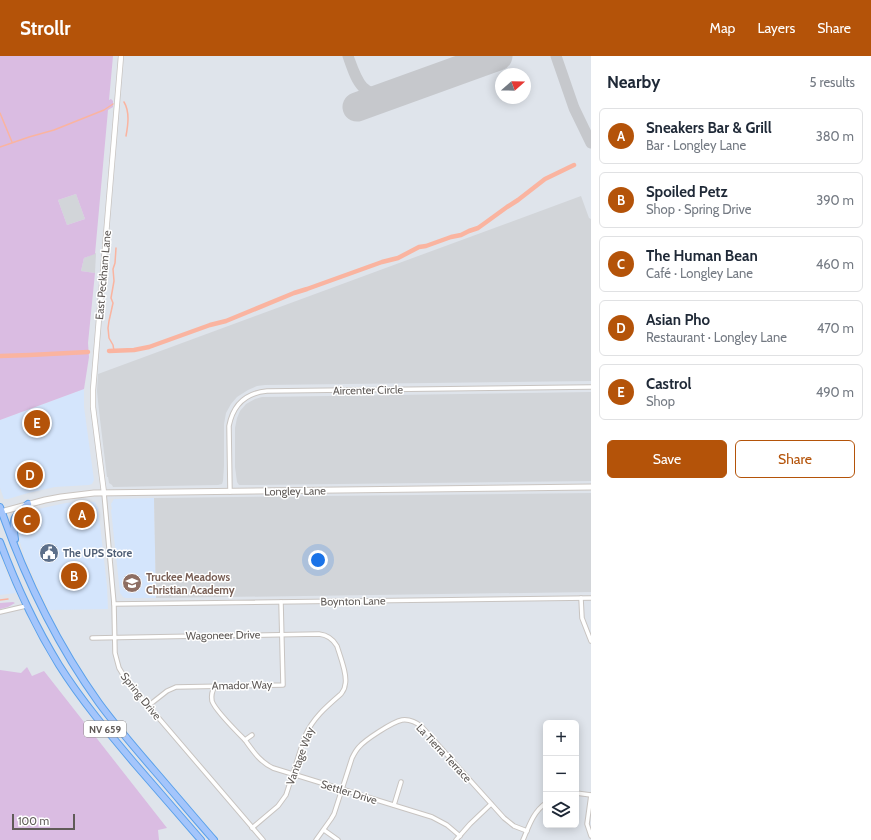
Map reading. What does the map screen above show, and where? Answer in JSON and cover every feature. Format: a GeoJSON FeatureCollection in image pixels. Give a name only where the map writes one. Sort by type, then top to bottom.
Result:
{"type":"FeatureCollection","features":[{"type":"Feature","properties":{"kind":"main road","name":"Longley Lane"},"geometry":{"type":"LineString","coordinates":[[0,511],[61,497],[104,493],[591,487]]}},
{"type":"Feature","properties":{"kind":"main road"},"geometry":{"type":"LineString","coordinates":[[18,556],[13,522],[18,512],[28,504]]}},
{"type":"Feature","properties":{"kind":"main road","name":"NV 659"},"geometry":{"type":"LineString","coordinates":[[0,511],[35,593],[61,643],[81,676],[99,703],[128,739],[214,840]]}},
{"type":"Feature","properties":{"kind":"main road","name":"NV 659"},"geometry":{"type":"LineString","coordinates":[[0,542],[26,606],[59,666],[75,690],[101,724],[200,840]]}},
{"type":"Feature","properties":{"kind":"main road"},"geometry":{"type":"LineString","coordinates":[[0,547],[5,556]]}},
{"type":"Feature","properties":{"kind":"street","name":"East Peckham Lane"},"geometry":{"type":"LineString","coordinates":[[104,493],[93,407],[93,390],[121,56]]}},
{"type":"Feature","properties":{"kind":"street","name":"Aircenter Circle"},"geometry":{"type":"LineString","coordinates":[[230,492],[230,420],[235,409],[243,400],[260,391],[591,387]]}},
{"type":"Feature","properties":{"kind":"street","name":"Spring Drive"},"geometry":{"type":"LineString","coordinates":[[104,493],[114,604],[115,653],[119,668],[127,682],[263,840]]}},
{"type":"Feature","properties":{"kind":"street"},"geometry":{"type":"LineString","coordinates":[[581,598],[582,618],[591,641]]}},
{"type":"Feature","properties":{"kind":"street","name":"Boynton Lane"},"geometry":{"type":"LineString","coordinates":[[114,604],[591,598]]}},
{"type":"Feature","properties":{"kind":"street","name":"Amador Way"},"geometry":{"type":"LineString","coordinates":[[148,706],[171,688],[283,685],[281,602]]}},
{"type":"Feature","properties":{"kind":"street"},"geometry":{"type":"LineString","coordinates":[[0,612],[26,606]]}},
{"type":"Feature","properties":{"kind":"street","name":"Wagoneer Drive"},"geometry":{"type":"LineString","coordinates":[[92,638],[319,634],[331,638]]}},
{"type":"Feature","properties":{"kind":"street","name":"Vantage Way"},"geometry":{"type":"LineString","coordinates":[[252,828],[283,800],[289,788],[305,736],[310,726],[318,715],[341,694],[345,686],[346,677],[337,646],[331,638]]}},
{"type":"Feature","properties":{"kind":"street","name":"Settler Drive"},"geometry":{"type":"LineString","coordinates":[[215,686],[212,695],[212,700],[215,707],[245,740],[258,757],[267,765],[272,768],[432,817],[440,820],[460,836]]}},
{"type":"Feature","properties":{"kind":"street","name":"La Tierra Terrace"},"geometry":{"type":"LineString","coordinates":[[316,840],[334,814],[352,758],[359,747],[364,742],[392,724],[403,720],[414,721],[422,727],[508,822],[527,831]]}},
{"type":"Feature","properties":{"kind":"street"},"geometry":{"type":"LineString","coordinates":[[245,740],[252,735]]}},
{"type":"Feature","properties":{"kind":"street"},"geometry":{"type":"LineString","coordinates":[[394,805],[401,782]]}},
{"type":"Feature","properties":{"kind":"street"},"geometry":{"type":"LineString","coordinates":[[579,793],[591,795],[587,824],[591,836]]}},
{"type":"Feature","properties":{"kind":"street"},"geometry":{"type":"LineString","coordinates":[[456,840],[491,804]]}},
{"type":"Feature","properties":{"kind":"street"},"geometry":{"type":"LineString","coordinates":[[523,840],[536,813],[543,806]]}},
{"type":"Feature","properties":{"kind":"street"},"geometry":{"type":"LineString","coordinates":[[324,830],[338,840]]}},
{"type":"Feature","properties":{"kind":"shaded area"},"geometry":{"type":"Polygon","coordinates":[[[0,56],[113,56],[109,100],[111,99],[113,101],[113,107],[108,110],[95,254],[84,258],[81,271],[95,273],[88,343],[89,357],[84,389],[0,420],[0,56]],[[76,194],[58,200],[67,225],[85,219],[76,194]]]}},
{"type":"Feature","properties":{"kind":"shaded area"},"geometry":{"type":"Polygon","coordinates":[[[76,194],[85,219],[67,225],[58,200],[76,194]]]}},
{"type":"Feature","properties":{"kind":"shaded area"},"geometry":{"type":"Polygon","coordinates":[[[581,196],[589,218],[591,219],[591,381],[257,386],[237,397],[226,413],[224,424],[224,466],[222,484],[113,487],[109,483],[99,411],[97,391],[98,374],[581,196]]]}},
{"type":"Feature","properties":{"kind":"shaded area"},"geometry":{"type":"Polygon","coordinates":[[[96,253],[95,273],[81,271],[84,258],[96,253]]]}},
{"type":"Feature","properties":{"kind":"shaded area"},"geometry":{"type":"Polygon","coordinates":[[[84,389],[84,407],[94,480],[92,484],[55,487],[4,499],[0,488],[0,420],[84,389]]]}},
{"type":"Feature","properties":{"kind":"shaded area"},"geometry":{"type":"Polygon","coordinates":[[[591,392],[591,481],[251,485],[239,485],[237,482],[235,467],[235,428],[237,418],[240,411],[246,404],[262,397],[591,392]]]}},
{"type":"Feature","properties":{"kind":"shaded area"},"geometry":{"type":"Polygon","coordinates":[[[591,493],[591,592],[156,598],[154,498],[591,493]]]}},
{"type":"Feature","properties":{"kind":"shaded area"},"geometry":{"type":"Polygon","coordinates":[[[154,498],[156,598],[125,598],[120,593],[111,504],[114,499],[154,498]]]}},
{"type":"Feature","properties":{"kind":"shaded area"},"geometry":{"type":"Polygon","coordinates":[[[85,501],[95,502],[98,507],[107,586],[108,609],[49,610],[25,558],[18,536],[17,520],[21,514],[38,509],[66,503],[85,501]]]}},
{"type":"Feature","properties":{"kind":"shaded area"},"geometry":{"type":"Polygon","coordinates":[[[0,556],[6,571],[16,593],[0,595],[0,556]]]}},
{"type":"Feature","properties":{"kind":"shaded area"},"geometry":{"type":"Polygon","coordinates":[[[0,603],[15,603],[0,609],[0,603]]]}},
{"type":"Feature","properties":{"kind":"shaded area"},"geometry":{"type":"Polygon","coordinates":[[[27,667],[32,676],[44,671],[167,828],[158,830],[159,840],[0,840],[0,670],[21,673],[27,667]]]}},
{"type":"Feature","properties":{"kind":"waterway"},"geometry":{"type":"LineString","coordinates":[[124,102],[128,114],[126,136]]}},
{"type":"Feature","properties":{"kind":"waterway"},"geometry":{"type":"LineString","coordinates":[[0,147],[54,130],[104,110],[113,104]]}},
{"type":"Feature","properties":{"kind":"waterway"},"geometry":{"type":"LineString","coordinates":[[0,113],[12,142]]}},
{"type":"Feature","properties":{"kind":"waterway"},"geometry":{"type":"LineString","coordinates":[[109,351],[134,350],[149,347],[210,325],[226,321],[294,293],[382,262],[398,258],[419,247],[461,235],[478,228],[545,179],[574,165]]}},
{"type":"Feature","properties":{"kind":"waterway"},"geometry":{"type":"LineString","coordinates":[[114,351],[113,345],[109,338],[108,328],[113,303],[111,298],[114,281],[113,269],[116,248]]}},
{"type":"Feature","properties":{"kind":"waterway"},"geometry":{"type":"LineString","coordinates":[[0,356],[88,352]]}},
{"type":"Feature","properties":{"kind":"waterway"},"geometry":{"type":"LineString","coordinates":[[0,600],[8,599]]}},
{"type":"Feature","properties":{"kind":"taxiway"},"geometry":{"type":"LineString","coordinates":[[348,56],[354,73],[362,86],[373,93],[382,95],[392,94]]}},
{"type":"Feature","properties":{"kind":"taxiway"},"geometry":{"type":"LineString","coordinates":[[556,56],[574,108],[591,143]]}},
{"type":"Feature","properties":{"kind":"runway"},"geometry":{"type":"LineString","coordinates":[[357,107],[498,56]]}},
{"type":"Feature","properties":{"kind":"place","name":"Castrol"},"geometry":{"type":"Point","coordinates":[37,423]}},
{"type":"Feature","properties":{"kind":"place","name":"Asian Pho"},"geometry":{"type":"Point","coordinates":[30,475]}},
{"type":"Feature","properties":{"kind":"place","name":"Sneakers Bar & Grill"},"geometry":{"type":"Point","coordinates":[82,515]}},
{"type":"Feature","properties":{"kind":"place","name":"The Human Bean"},"geometry":{"type":"Point","coordinates":[27,520]}},
{"type":"Feature","properties":{"kind":"place","name":"The UPS Store"},"geometry":{"type":"Point","coordinates":[49,553]}},
{"type":"Feature","properties":{"kind":"place","name":"Spoiled Petz"},"geometry":{"type":"Point","coordinates":[74,576]}},
{"type":"Feature","properties":{"kind":"place","name":"Truckee Meadows Christian Academy"},"geometry":{"type":"Point","coordinates":[132,583]}}]}
